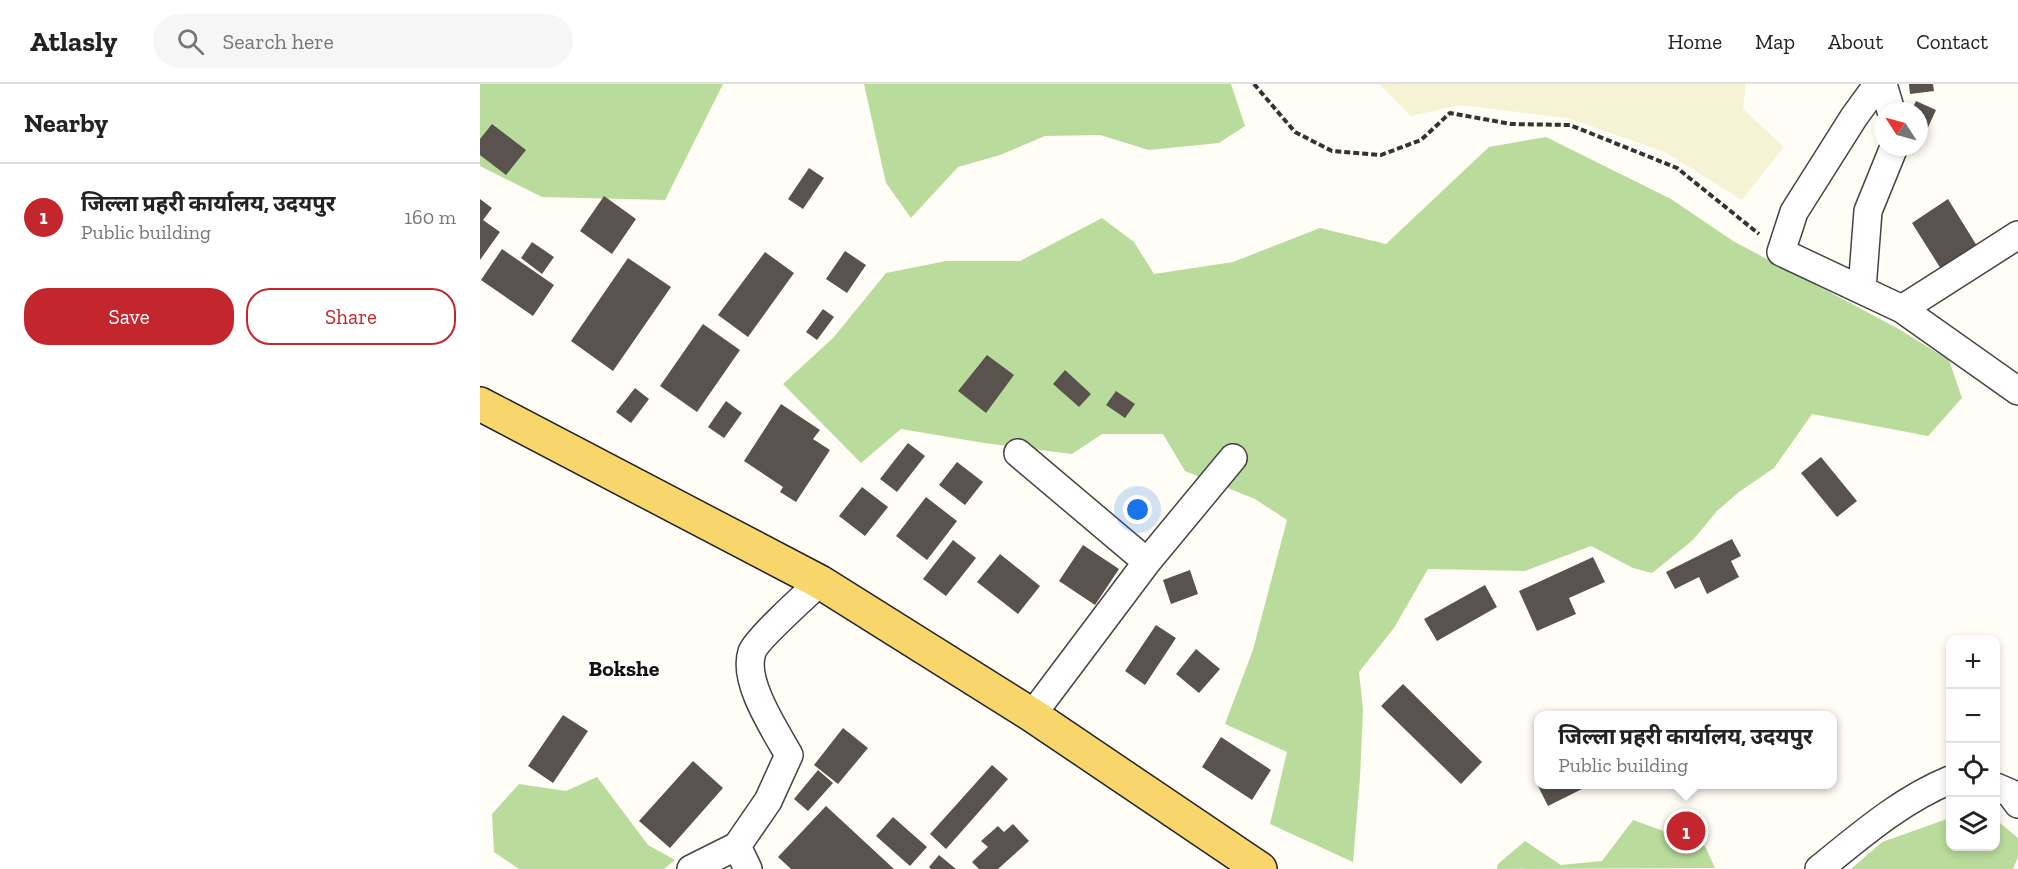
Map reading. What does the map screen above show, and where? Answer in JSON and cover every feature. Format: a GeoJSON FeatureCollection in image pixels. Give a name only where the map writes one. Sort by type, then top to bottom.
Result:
{"type":"FeatureCollection","features":[{"type":"Feature","properties":{"kind":"main road"},"geometry":{"type":"LineString","coordinates":[[480,404],[820,582],[1032,715],[1260,869]]}},
{"type":"Feature","properties":{"kind":"street"},"geometry":{"type":"LineString","coordinates":[[1878,84],[1854,117],[1794,212],[1781,252],[1902,309],[2018,391]]}},
{"type":"Feature","properties":{"kind":"street"},"geometry":{"type":"LineString","coordinates":[[1883,84],[1888,102]]}},
{"type":"Feature","properties":{"kind":"street"},"geometry":{"type":"LineString","coordinates":[[1862,289],[1868,211],[1890,156]]}},
{"type":"Feature","properties":{"kind":"street"},"geometry":{"type":"LineString","coordinates":[[1902,309],[2018,235]]}},
{"type":"Feature","properties":{"kind":"street"},"geometry":{"type":"LineString","coordinates":[[1018,453],[1147,562]]}},
{"type":"Feature","properties":{"kind":"street"},"geometry":{"type":"LineString","coordinates":[[1032,715],[1147,562],[1233,458]]}},
{"type":"Feature","properties":{"kind":"street"},"geometry":{"type":"LineString","coordinates":[[691,869],[742,858],[789,755],[761,705],[750,669],[752,651],[820,582]]}},
{"type":"Feature","properties":{"kind":"street"},"geometry":{"type":"LineString","coordinates":[[1820,869],[1875,824],[1931,788],[1946,782]]}},
{"type":"Feature","properties":{"kind":"street"},"geometry":{"type":"LineString","coordinates":[[2000,789],[2010,793],[2018,804]]}},
{"type":"Feature","properties":{"kind":"path"},"geometry":{"type":"LineString","coordinates":[[1254,84],[1295,132],[1332,152],[1381,155],[1421,140],[1450,113],[1511,124],[1570,125],[1677,168],[1781,252]]}},
{"type":"Feature","properties":{"kind":"shaded area"},"geometry":{"type":"Polygon","coordinates":[[[1379,84],[1746,84],[1743,109],[1784,147],[1742,200],[1665,152],[1567,118],[1460,105],[1411,116],[1379,84]]]}},
{"type":"Feature","properties":{"kind":"green space"},"geometry":{"type":"Polygon","coordinates":[[[480,84],[723,84],[665,200],[542,197],[480,166],[480,84]]]}},
{"type":"Feature","properties":{"kind":"green space"},"geometry":{"type":"Polygon","coordinates":[[[864,84],[1231,84],[1245,126],[1219,143],[1149,150],[1100,135],[1045,136],[1000,155],[958,167],[911,218],[886,183],[864,84]]]}},
{"type":"Feature","properties":{"kind":"green space"},"geometry":{"type":"Polygon","coordinates":[[[1546,137],[1671,199],[1733,241],[1897,328],[1949,360],[1962,398],[1928,436],[1812,414],[1774,468],[1739,492],[1717,511],[1693,540],[1652,573],[1633,568],[1591,546],[1525,571],[1428,569],[1394,628],[1359,672],[1363,709],[1353,862],[1270,824],[1287,752],[1225,724],[1253,650],[1287,520],[1255,499],[1185,471],[1163,434],[1102,434],[1072,454],[984,443],[901,429],[861,463],[783,384],[834,337],[886,273],[946,261],[1020,261],[1102,218],[1134,242],[1154,274],[1233,262],[1320,228],[1386,244],[1489,147],[1546,137]]]}},
{"type":"Feature","properties":{"kind":"green space"},"geometry":{"type":"Polygon","coordinates":[[[597,777],[648,845],[675,860],[664,869],[519,869],[494,852],[492,814],[519,784],[566,791],[597,777]]]}},
{"type":"Feature","properties":{"kind":"green space"},"geometry":{"type":"Polygon","coordinates":[[[1946,819],[1946,851],[2000,851],[2000,823],[2018,838],[2018,857],[2013,869],[1851,869],[1882,842],[1946,819]]]}},
{"type":"Feature","properties":{"kind":"green space"},"geometry":{"type":"Polygon","coordinates":[[[1633,820],[1705,846],[1715,868],[1497,869],[1498,864],[1525,841],[1561,865],[1602,861],[1633,820]]]}},
{"type":"Feature","properties":{"kind":"building"},"geometry":{"type":"Polygon","coordinates":[[[1909,84],[1933,84],[1934,91],[1910,94],[1909,84]]]}},
{"type":"Feature","properties":{"kind":"building"},"geometry":{"type":"Polygon","coordinates":[[[1928,106],[1936,110],[1928,127],[1928,106]]]}},
{"type":"Feature","properties":{"kind":"building"},"geometry":{"type":"Polygon","coordinates":[[[492,124],[526,150],[506,175],[480,155],[480,139],[492,124]]]}},
{"type":"Feature","properties":{"kind":"building"},"geometry":{"type":"Polygon","coordinates":[[[809,168],[824,178],[803,209],[788,199],[809,168]]]}},
{"type":"Feature","properties":{"kind":"building"},"geometry":{"type":"Polygon","coordinates":[[[604,196],[636,219],[612,254],[580,231],[604,196]]]}},
{"type":"Feature","properties":{"kind":"building"},"geometry":{"type":"Polygon","coordinates":[[[480,199],[492,208],[483,220],[500,232],[480,260],[480,199]]]}},
{"type":"Feature","properties":{"kind":"building"},"geometry":{"type":"Polygon","coordinates":[[[1948,199],[1977,246],[1941,269],[1912,223],[1948,199]]]}},
{"type":"Feature","properties":{"kind":"building"},"geometry":{"type":"Polygon","coordinates":[[[532,242],[554,257],[542,274],[521,258],[532,242]]]}},
{"type":"Feature","properties":{"kind":"building"},"geometry":{"type":"Polygon","coordinates":[[[502,249],[554,285],[533,316],[481,280],[502,249]]]}},
{"type":"Feature","properties":{"kind":"building"},"geometry":{"type":"Polygon","coordinates":[[[845,251],[866,265],[847,293],[826,279],[845,251]]]}},
{"type":"Feature","properties":{"kind":"building"},"geometry":{"type":"Polygon","coordinates":[[[765,252],[794,273],[748,337],[718,315],[765,252]]]}},
{"type":"Feature","properties":{"kind":"building"},"geometry":{"type":"Polygon","coordinates":[[[628,258],[671,287],[613,371],[571,341],[628,258]]]}},
{"type":"Feature","properties":{"kind":"building"},"geometry":{"type":"Polygon","coordinates":[[[823,309],[834,317],[817,340],[806,332],[823,309]]]}},
{"type":"Feature","properties":{"kind":"building"},"geometry":{"type":"Polygon","coordinates":[[[703,324],[740,350],[697,412],[660,386],[703,324]]]}},
{"type":"Feature","properties":{"kind":"building"},"geometry":{"type":"Polygon","coordinates":[[[987,355],[1014,375],[986,413],[958,391],[987,355]]]}},
{"type":"Feature","properties":{"kind":"building"},"geometry":{"type":"Polygon","coordinates":[[[1065,370],[1091,394],[1079,407],[1053,384],[1065,370]]]}},
{"type":"Feature","properties":{"kind":"building"},"geometry":{"type":"Polygon","coordinates":[[[635,388],[649,399],[631,423],[616,412],[635,388]]]}},
{"type":"Feature","properties":{"kind":"building"},"geometry":{"type":"Polygon","coordinates":[[[1116,391],[1135,404],[1125,418],[1106,405],[1116,391]]]}},
{"type":"Feature","properties":{"kind":"building"},"geometry":{"type":"Polygon","coordinates":[[[726,401],[742,413],[724,438],[708,427],[726,401]]]}},
{"type":"Feature","properties":{"kind":"building"},"geometry":{"type":"Polygon","coordinates":[[[781,404],[820,430],[813,439],[830,450],[796,502],[780,492],[783,487],[744,461],[781,404]]]}},
{"type":"Feature","properties":{"kind":"building"},"geometry":{"type":"Polygon","coordinates":[[[908,443],[925,456],[897,492],[880,479],[908,443]]]}},
{"type":"Feature","properties":{"kind":"building"},"geometry":{"type":"Polygon","coordinates":[[[1821,457],[1857,501],[1837,517],[1801,473],[1821,457]]]}},
{"type":"Feature","properties":{"kind":"building"},"geometry":{"type":"Polygon","coordinates":[[[957,462],[983,482],[965,505],[939,485],[957,462]]]}},
{"type":"Feature","properties":{"kind":"building"},"geometry":{"type":"Polygon","coordinates":[[[862,487],[888,507],[865,536],[839,516],[862,487]]]}},
{"type":"Feature","properties":{"kind":"building"},"geometry":{"type":"Polygon","coordinates":[[[926,497],[957,521],[927,560],[896,536],[926,497]]]}},
{"type":"Feature","properties":{"kind":"building"},"geometry":{"type":"Polygon","coordinates":[[[1732,539],[1741,556],[1731,561],[1739,577],[1707,594],[1699,577],[1675,589],[1666,572],[1732,539]]]}},
{"type":"Feature","properties":{"kind":"building"},"geometry":{"type":"Polygon","coordinates":[[[953,540],[976,558],[946,596],[923,579],[953,540]]]}},
{"type":"Feature","properties":{"kind":"building"},"geometry":{"type":"Polygon","coordinates":[[[1083,545],[1119,569],[1095,605],[1059,581],[1083,545]]]}},
{"type":"Feature","properties":{"kind":"building"},"geometry":{"type":"Polygon","coordinates":[[[1000,554],[1040,586],[1018,614],[977,582],[1000,554]]]}},
{"type":"Feature","properties":{"kind":"building"},"geometry":{"type":"Polygon","coordinates":[[[1593,557],[1605,582],[1569,598],[1576,614],[1537,631],[1519,591],[1593,557]]]}},
{"type":"Feature","properties":{"kind":"building"},"geometry":{"type":"Polygon","coordinates":[[[1190,570],[1198,594],[1171,604],[1163,580],[1190,570]]]}},
{"type":"Feature","properties":{"kind":"building"},"geometry":{"type":"Polygon","coordinates":[[[1485,585],[1497,607],[1437,641],[1424,619],[1485,585]]]}},
{"type":"Feature","properties":{"kind":"building"},"geometry":{"type":"Polygon","coordinates":[[[1156,625],[1176,638],[1145,685],[1125,671],[1156,625]]]}},
{"type":"Feature","properties":{"kind":"building"},"geometry":{"type":"Polygon","coordinates":[[[1196,649],[1220,669],[1199,693],[1176,674],[1196,649]]]}},
{"type":"Feature","properties":{"kind":"building"},"geometry":{"type":"Polygon","coordinates":[[[1403,684],[1482,762],[1461,784],[1381,706],[1403,684]]]}},
{"type":"Feature","properties":{"kind":"building"},"geometry":{"type":"Polygon","coordinates":[[[563,715],[588,731],[553,783],[528,766],[563,715]]]}},
{"type":"Feature","properties":{"kind":"building"},"geometry":{"type":"Polygon","coordinates":[[[843,728],[868,748],[838,784],[814,765],[843,728]]]}},
{"type":"Feature","properties":{"kind":"building"},"geometry":{"type":"Polygon","coordinates":[[[1221,737],[1271,770],[1252,800],[1202,767],[1221,737]]]}},
{"type":"Feature","properties":{"kind":"building"},"geometry":{"type":"Polygon","coordinates":[[[693,761],[723,788],[670,848],[639,821],[693,761]]]}},
{"type":"Feature","properties":{"kind":"building"},"geometry":{"type":"Polygon","coordinates":[[[992,765],[1008,779],[946,849],[930,834],[992,765]]]}},
{"type":"Feature","properties":{"kind":"building"},"geometry":{"type":"Polygon","coordinates":[[[818,770],[833,783],[808,811],[794,799],[818,770]]]}},
{"type":"Feature","properties":{"kind":"building"},"geometry":{"type":"Polygon","coordinates":[[[1540,789],[1582,789],[1548,806],[1540,789]]]}},
{"type":"Feature","properties":{"kind":"building"},"geometry":{"type":"Polygon","coordinates":[[[826,806],[894,869],[791,869],[778,857],[826,806]]]}},
{"type":"Feature","properties":{"kind":"building"},"geometry":{"type":"Polygon","coordinates":[[[893,817],[927,847],[910,866],[876,836],[893,817]]]}},
{"type":"Feature","properties":{"kind":"building"},"geometry":{"type":"Polygon","coordinates":[[[1013,824],[1029,841],[998,869],[979,869],[972,862],[988,847],[981,841],[998,826],[1004,832],[1013,824]]]}},
{"type":"Feature","properties":{"kind":"building"},"geometry":{"type":"Polygon","coordinates":[[[939,855],[956,869],[931,869],[929,867],[939,855]]]}},
{"type":"Feature","properties":{"kind":"place","name":"जिल्ला प्रहरी कार्यालय, उदयपुर"},"geometry":{"type":"Point","coordinates":[1686,831]}},
{"type":"Feature","properties":{"kind":"district","name":"Bokshe"},"geometry":{"type":"Point","coordinates":[624,668]}}]}
